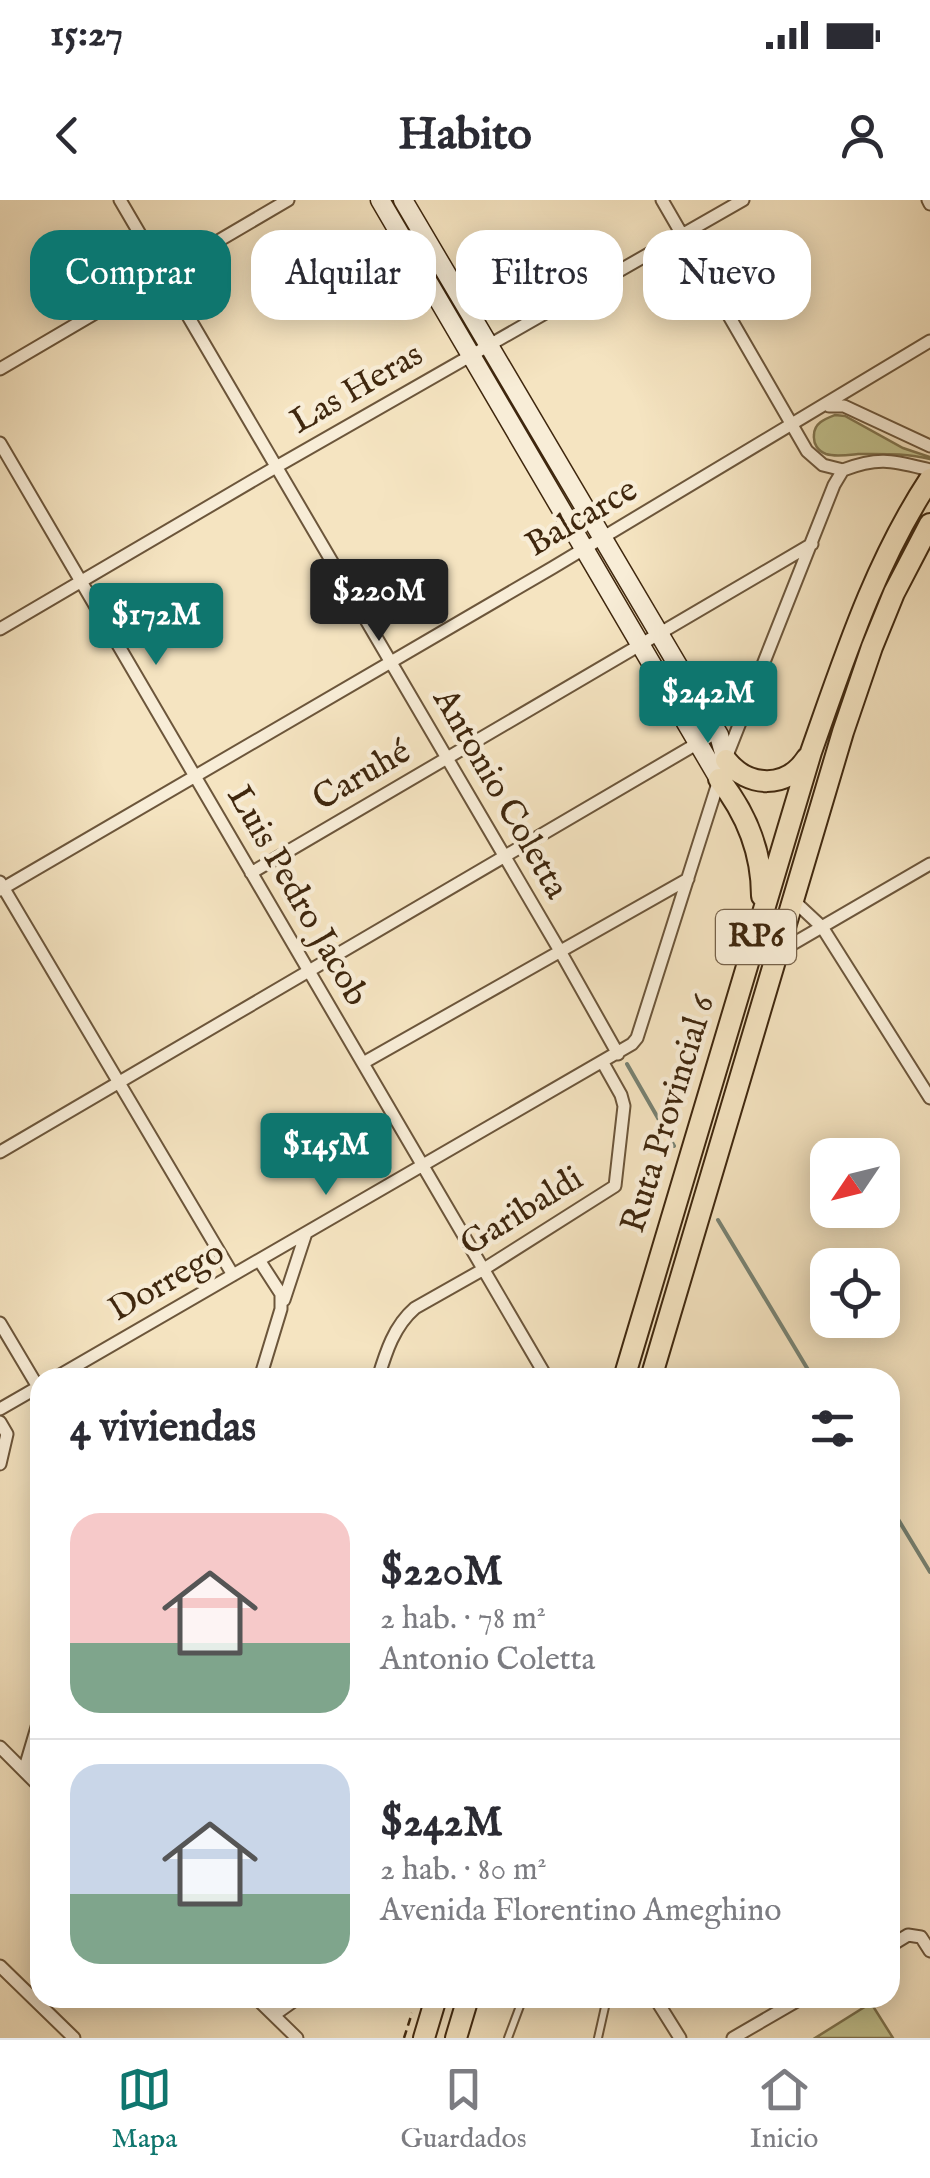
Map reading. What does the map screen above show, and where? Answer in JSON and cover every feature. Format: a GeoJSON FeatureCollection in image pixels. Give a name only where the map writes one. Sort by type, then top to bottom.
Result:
{"type":"FeatureCollection","features":[{"type":"Feature","properties":{"kind":"highway","name":"Ruta Provincial 6"},"geometry":{"type":"LineString","coordinates":[[627,1368],[811,752],[867,600],[912,506],[930,479]]}},
{"type":"Feature","properties":{"kind":"highway","name":"Ruta Provincial 6"},"geometry":{"type":"LineString","coordinates":[[655,1368],[842,732],[894,593],[930,524]]}},
{"type":"Feature","properties":{"kind":"highway"},"geometry":{"type":"LineString","coordinates":[[761,922],[762,871],[723,769],[772,782],[782,780],[803,765],[811,752]]}},
{"type":"Feature","properties":{"kind":"highway"},"geometry":{"type":"LineString","coordinates":[[424,2038],[433,2008]]}},
{"type":"Feature","properties":{"kind":"highway"},"geometry":{"type":"LineString","coordinates":[[456,2038],[465,2008]]}},
{"type":"Feature","properties":{"kind":"main road"},"geometry":{"type":"LineString","coordinates":[[380,200],[700,742],[723,769]]}},
{"type":"Feature","properties":{"kind":"main road"},"geometry":{"type":"LineString","coordinates":[[403,200],[659,634],[727,734],[723,769]]}},
{"type":"Feature","properties":{"kind":"street","name":"Antonio Coletta"},"geometry":{"type":"LineString","coordinates":[[120,200],[138,230]]}},
{"type":"Feature","properties":{"kind":"street"},"geometry":{"type":"LineString","coordinates":[[231,233],[288,200]]}},
{"type":"Feature","properties":{"kind":"street"},"geometry":{"type":"LineString","coordinates":[[662,200],[680,230]]}},
{"type":"Feature","properties":{"kind":"street","name":"Las Heras"},"geometry":{"type":"LineString","coordinates":[[692,230],[744,200]]}},
{"type":"Feature","properties":{"kind":"street","name":"Las Heras"},"geometry":{"type":"LineString","coordinates":[[0,629],[276,466],[643,258]]}},
{"type":"Feature","properties":{"kind":"street"},"geometry":{"type":"LineString","coordinates":[[0,368],[82,320]]}},
{"type":"Feature","properties":{"kind":"street","name":"Antonio Coletta"},"geometry":{"type":"LineString","coordinates":[[191,320],[618,1054]]}},
{"type":"Feature","properties":{"kind":"street"},"geometry":{"type":"LineString","coordinates":[[733,320],[807,451],[822,465],[843,470],[869,461],[896,462],[930,470]]}},
{"type":"Feature","properties":{"kind":"street","name":"Balcarce"},"geometry":{"type":"LineString","coordinates":[[1,887],[603,538],[930,342]]}},
{"type":"Feature","properties":{"kind":"street"},"geometry":{"type":"LineString","coordinates":[[825,406],[844,406],[930,446]]}},
{"type":"Feature","properties":{"kind":"street","name":"Luis Pedro Jacob"},"geometry":{"type":"LineString","coordinates":[[0,443],[539,1368]]}},
{"type":"Feature","properties":{"kind":"street"},"geometry":{"type":"LineString","coordinates":[[0,1152],[700,742],[727,734],[843,470]]}},
{"type":"Feature","properties":{"kind":"street","name":"Caruhé"},"geometry":{"type":"LineString","coordinates":[[251,872],[812,544]]}},
{"type":"Feature","properties":{"kind":"street"},"geometry":{"type":"LineString","coordinates":[[618,1054],[637,1038],[723,769]]}},
{"type":"Feature","properties":{"kind":"street"},"geometry":{"type":"LineString","coordinates":[[777,954],[930,864]]}},
{"type":"Feature","properties":{"kind":"street"},"geometry":{"type":"LineString","coordinates":[[363,1063],[688,879]]}},
{"type":"Feature","properties":{"kind":"street"},"geometry":{"type":"LineString","coordinates":[[1,887],[233,1275]]}},
{"type":"Feature","properties":{"kind":"street"},"geometry":{"type":"LineString","coordinates":[[793,900],[822,927],[930,1098]]}},
{"type":"Feature","properties":{"kind":"street","name":"Dorrego"},"geometry":{"type":"LineString","coordinates":[[72,1368],[618,1054]]}},
{"type":"Feature","properties":{"kind":"street","name":"Garibaldi"},"geometry":{"type":"LineString","coordinates":[[381,1368],[388,1346],[405,1316],[415,1308],[484,1270],[615,1186],[624,1106],[603,1062]]}},
{"type":"Feature","properties":{"kind":"street"},"geometry":{"type":"LineString","coordinates":[[263,1368],[306,1233]]}},
{"type":"Feature","properties":{"kind":"street"},"geometry":{"type":"LineString","coordinates":[[259,1260],[281,1294],[282,1309]]}},
{"type":"Feature","properties":{"kind":"street"},"geometry":{"type":"LineString","coordinates":[[0,1323],[30,1372]]}},
{"type":"Feature","properties":{"kind":"street"},"geometry":{"type":"LineString","coordinates":[[0,1410],[30,1392]]}},
{"type":"Feature","properties":{"kind":"street"},"geometry":{"type":"LineString","coordinates":[[0,1422],[7,1434],[0,1464]]}},
{"type":"Feature","properties":{"kind":"street"},"geometry":{"type":"LineString","coordinates":[[0,1748],[30,1777]]}},
{"type":"Feature","properties":{"kind":"street"},"geometry":{"type":"LineString","coordinates":[[24,1771],[30,1751]]}},
{"type":"Feature","properties":{"kind":"street"},"geometry":{"type":"LineString","coordinates":[[900,1940],[908,1935],[921,1937],[930,1952]]}},
{"type":"Feature","properties":{"kind":"street"},"geometry":{"type":"LineString","coordinates":[[2,1972],[30,1998]]}},
{"type":"Feature","properties":{"kind":"street"},"geometry":{"type":"LineString","coordinates":[[41,2008],[74,2038]]}},
{"type":"Feature","properties":{"kind":"street"},"geometry":{"type":"LineString","coordinates":[[267,2008],[297,2038]]}},
{"type":"Feature","properties":{"kind":"street"},"geometry":{"type":"LineString","coordinates":[[274,2015],[284,2008]]}},
{"type":"Feature","properties":{"kind":"street"},"geometry":{"type":"LineString","coordinates":[[661,2008],[680,2038]]}},
{"type":"Feature","properties":{"kind":"street"},"geometry":{"type":"LineString","coordinates":[[733,2038],[785,2008]]}},
{"type":"Feature","properties":{"kind":"lane"},"geometry":{"type":"LineString","coordinates":[[508,2038],[519,2008]]}},
{"type":"Feature","properties":{"kind":"lane"},"geometry":{"type":"LineString","coordinates":[[598,2038],[605,2008]]}},
{"type":"Feature","properties":{"kind":"path"},"geometry":{"type":"LineString","coordinates":[[404,2038],[412,2013]]}},
{"type":"Feature","properties":{"kind":"green space"},"geometry":{"type":"Polygon","coordinates":[[[387,200],[396,200],[413,230],[405,230],[387,200]]]}},
{"type":"Feature","properties":{"kind":"green space"},"geometry":{"type":"Polygon","coordinates":[[[436,269],[456,303],[456,316],[436,282],[436,269]]]}},
{"type":"Feature","properties":{"kind":"green space"},"geometry":{"type":"Polygon","coordinates":[[[459,320],[466,320],[475,336],[470,339],[459,320]]]}},
{"type":"Feature","properties":{"kind":"green space"},"geometry":{"type":"Polygon","coordinates":[[[488,363],[588,528],[586,530],[486,366],[488,363]]]}},
{"type":"Feature","properties":{"kind":"green space"},"geometry":{"type":"Polygon","coordinates":[[[835,415],[845,416],[930,459],[823,453],[815,444],[814,431],[835,415]]]}},
{"type":"Feature","properties":{"kind":"green space"},"geometry":{"type":"Polygon","coordinates":[[[863,2008],[874,2008],[893,2038],[815,2038],[863,2008]]]}},
{"type":"Feature","properties":{"kind":"waterway"},"geometry":{"type":"LineString","coordinates":[[627,1064],[674,1146]]}},
{"type":"Feature","properties":{"kind":"waterway"},"geometry":{"type":"LineString","coordinates":[[718,1220],[807,1368]]}},
{"type":"Feature","properties":{"kind":"waterway"},"geometry":{"type":"LineString","coordinates":[[900,1522],[930,1572]]}}]}
